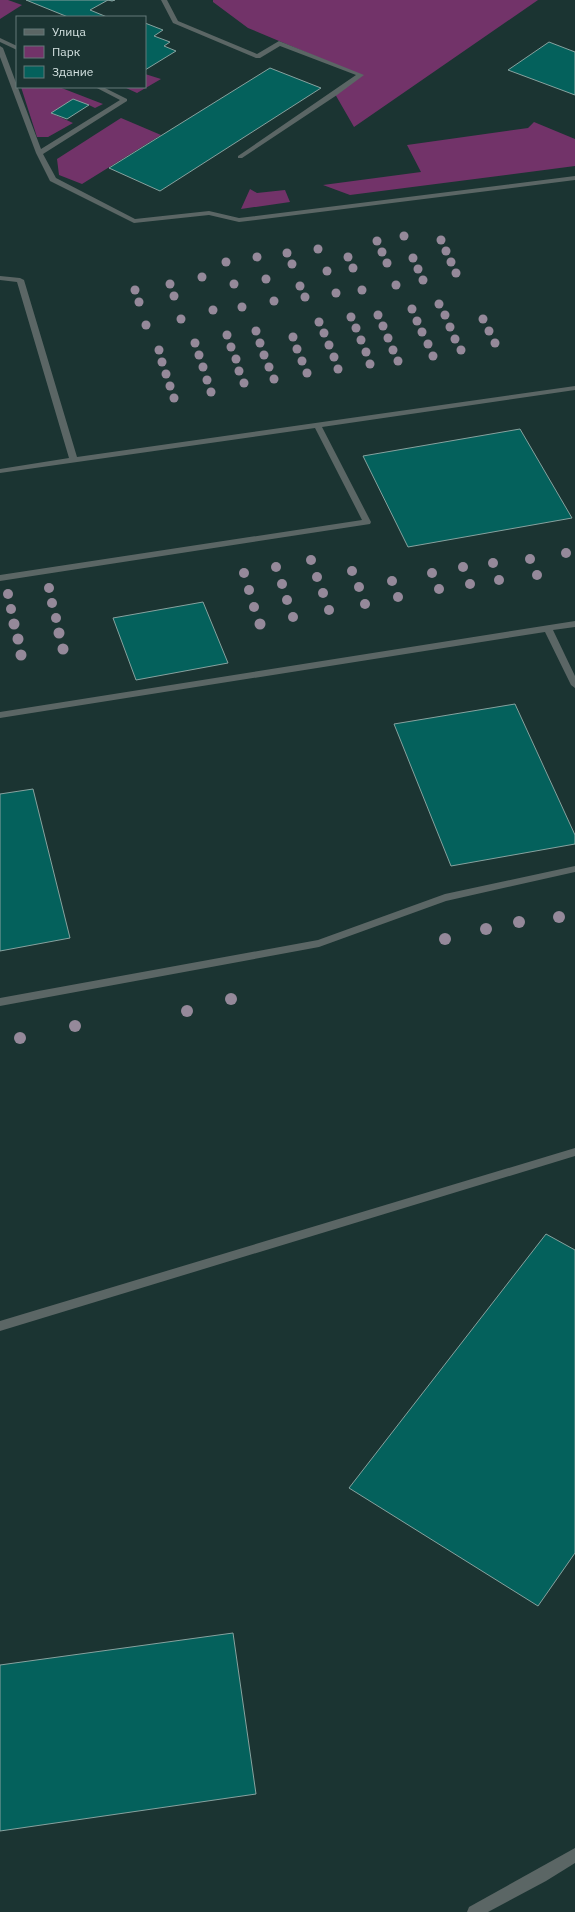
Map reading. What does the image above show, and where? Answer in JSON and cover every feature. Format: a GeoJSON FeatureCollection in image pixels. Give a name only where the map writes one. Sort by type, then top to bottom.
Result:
{"type":"FeatureCollection","features":[{"type":"Feature","properties":{"kind":"street"},"geometry":{"type":"LineString","coordinates":[[164,0],[175,22],[258,57],[280,42],[361,75],[240,157]]}},
{"type":"Feature","properties":{"kind":"street"},"geometry":{"type":"LineString","coordinates":[[0,40],[16,48]]}},
{"type":"Feature","properties":{"kind":"street"},"geometry":{"type":"LineString","coordinates":[[0,48],[39,153],[53,179],[134,221],[208,213],[239,220],[575,178]]}},
{"type":"Feature","properties":{"kind":"street"},"geometry":{"type":"LineString","coordinates":[[39,153],[126,100],[100,88]]}},
{"type":"Feature","properties":{"kind":"street"},"geometry":{"type":"LineString","coordinates":[[0,278],[20,280],[74,460]]}},
{"type":"Feature","properties":{"kind":"street"},"geometry":{"type":"LineString","coordinates":[[0,471],[575,388]]}},
{"type":"Feature","properties":{"kind":"street"},"geometry":{"type":"LineString","coordinates":[[0,578],[366,522],[317,425]]}},
{"type":"Feature","properties":{"kind":"street"},"geometry":{"type":"LineString","coordinates":[[0,715],[575,624]]}},
{"type":"Feature","properties":{"kind":"street"},"geometry":{"type":"LineString","coordinates":[[548,628],[575,685]]}},
{"type":"Feature","properties":{"kind":"street"},"geometry":{"type":"LineString","coordinates":[[0,1002],[319,943],[444,898],[575,869]]}},
{"type":"Feature","properties":{"kind":"street"},"geometry":{"type":"LineString","coordinates":[[0,1326],[575,1152]]}},
{"type":"Feature","properties":{"kind":"street"},"geometry":{"type":"LineString","coordinates":[[474,1912],[541,1876],[575,1855]]}},
{"type":"Feature","properties":{"kind":"green space"},"geometry":{"type":"Polygon","coordinates":[[[0,0],[8,0],[22,5],[0,19],[0,0]]]}},
{"type":"Feature","properties":{"kind":"green space"},"geometry":{"type":"Polygon","coordinates":[[[213,0],[538,0],[354,127],[335,94],[360,75],[248,28],[213,2],[213,0]]]}},
{"type":"Feature","properties":{"kind":"green space"},"geometry":{"type":"Polygon","coordinates":[[[146,74],[161,79],[146,88],[146,74]]]}},
{"type":"Feature","properties":{"kind":"green space"},"geometry":{"type":"Polygon","coordinates":[[[21,88],[62,88],[103,104],[95,108],[89,105],[51,113],[73,123],[48,137],[37,137],[21,88]]]}},
{"type":"Feature","properties":{"kind":"green space"},"geometry":{"type":"Polygon","coordinates":[[[126,88],[146,88],[137,93],[126,88]]]}},
{"type":"Feature","properties":{"kind":"green space"},"geometry":{"type":"Polygon","coordinates":[[[121,118],[161,135],[82,184],[59,175],[57,159],[121,118]]]}},
{"type":"Feature","properties":{"kind":"green space"},"geometry":{"type":"Polygon","coordinates":[[[534,122],[575,139],[575,166],[350,195],[323,185],[421,172],[407,145],[528,128],[534,122]]]}},
{"type":"Feature","properties":{"kind":"green space"},"geometry":{"type":"Polygon","coordinates":[[[250,189],[257,193],[285,190],[290,202],[241,209],[250,189]]]}},
{"type":"Feature","properties":{"kind":"building"},"geometry":{"type":"Polygon","coordinates":[[[26,0],[108,0],[90,10],[105,16],[66,16],[26,0]]]}},
{"type":"Feature","properties":{"kind":"building"},"geometry":{"type":"Polygon","coordinates":[[[146,23],[163,30],[154,36],[170,42],[164,46],[176,51],[146,69],[146,23]]]}},
{"type":"Feature","properties":{"kind":"building"},"geometry":{"type":"Polygon","coordinates":[[[549,42],[575,52],[575,95],[508,70],[549,42]]]}},
{"type":"Feature","properties":{"kind":"building"},"geometry":{"type":"Polygon","coordinates":[[[270,68],[321,88],[160,191],[109,168],[270,68]]]}},
{"type":"Feature","properties":{"kind":"building"},"geometry":{"type":"Polygon","coordinates":[[[73,99],[89,105],[67,119],[51,113],[73,99]]]}},
{"type":"Feature","properties":{"kind":"building"},"geometry":{"type":"Polygon","coordinates":[[[520,429],[572,518],[408,547],[363,456],[520,429]]]}},
{"type":"Feature","properties":{"kind":"building"},"geometry":{"type":"Polygon","coordinates":[[[203,602],[228,663],[136,680],[113,618],[203,602]]]}},
{"type":"Feature","properties":{"kind":"building"},"geometry":{"type":"Polygon","coordinates":[[[515,704],[575,835],[575,844],[451,866],[394,724],[515,704]]]}},
{"type":"Feature","properties":{"kind":"building"},"geometry":{"type":"Polygon","coordinates":[[[33,789],[70,938],[0,951],[0,794],[33,789]]]}},
{"type":"Feature","properties":{"kind":"building"},"geometry":{"type":"Polygon","coordinates":[[[546,1234],[575,1250],[575,1553],[538,1606],[349,1488],[546,1234]]]}},
{"type":"Feature","properties":{"kind":"building"},"geometry":{"type":"Polygon","coordinates":[[[233,1633],[256,1794],[0,1831],[0,1665],[233,1633]]]}}]}
